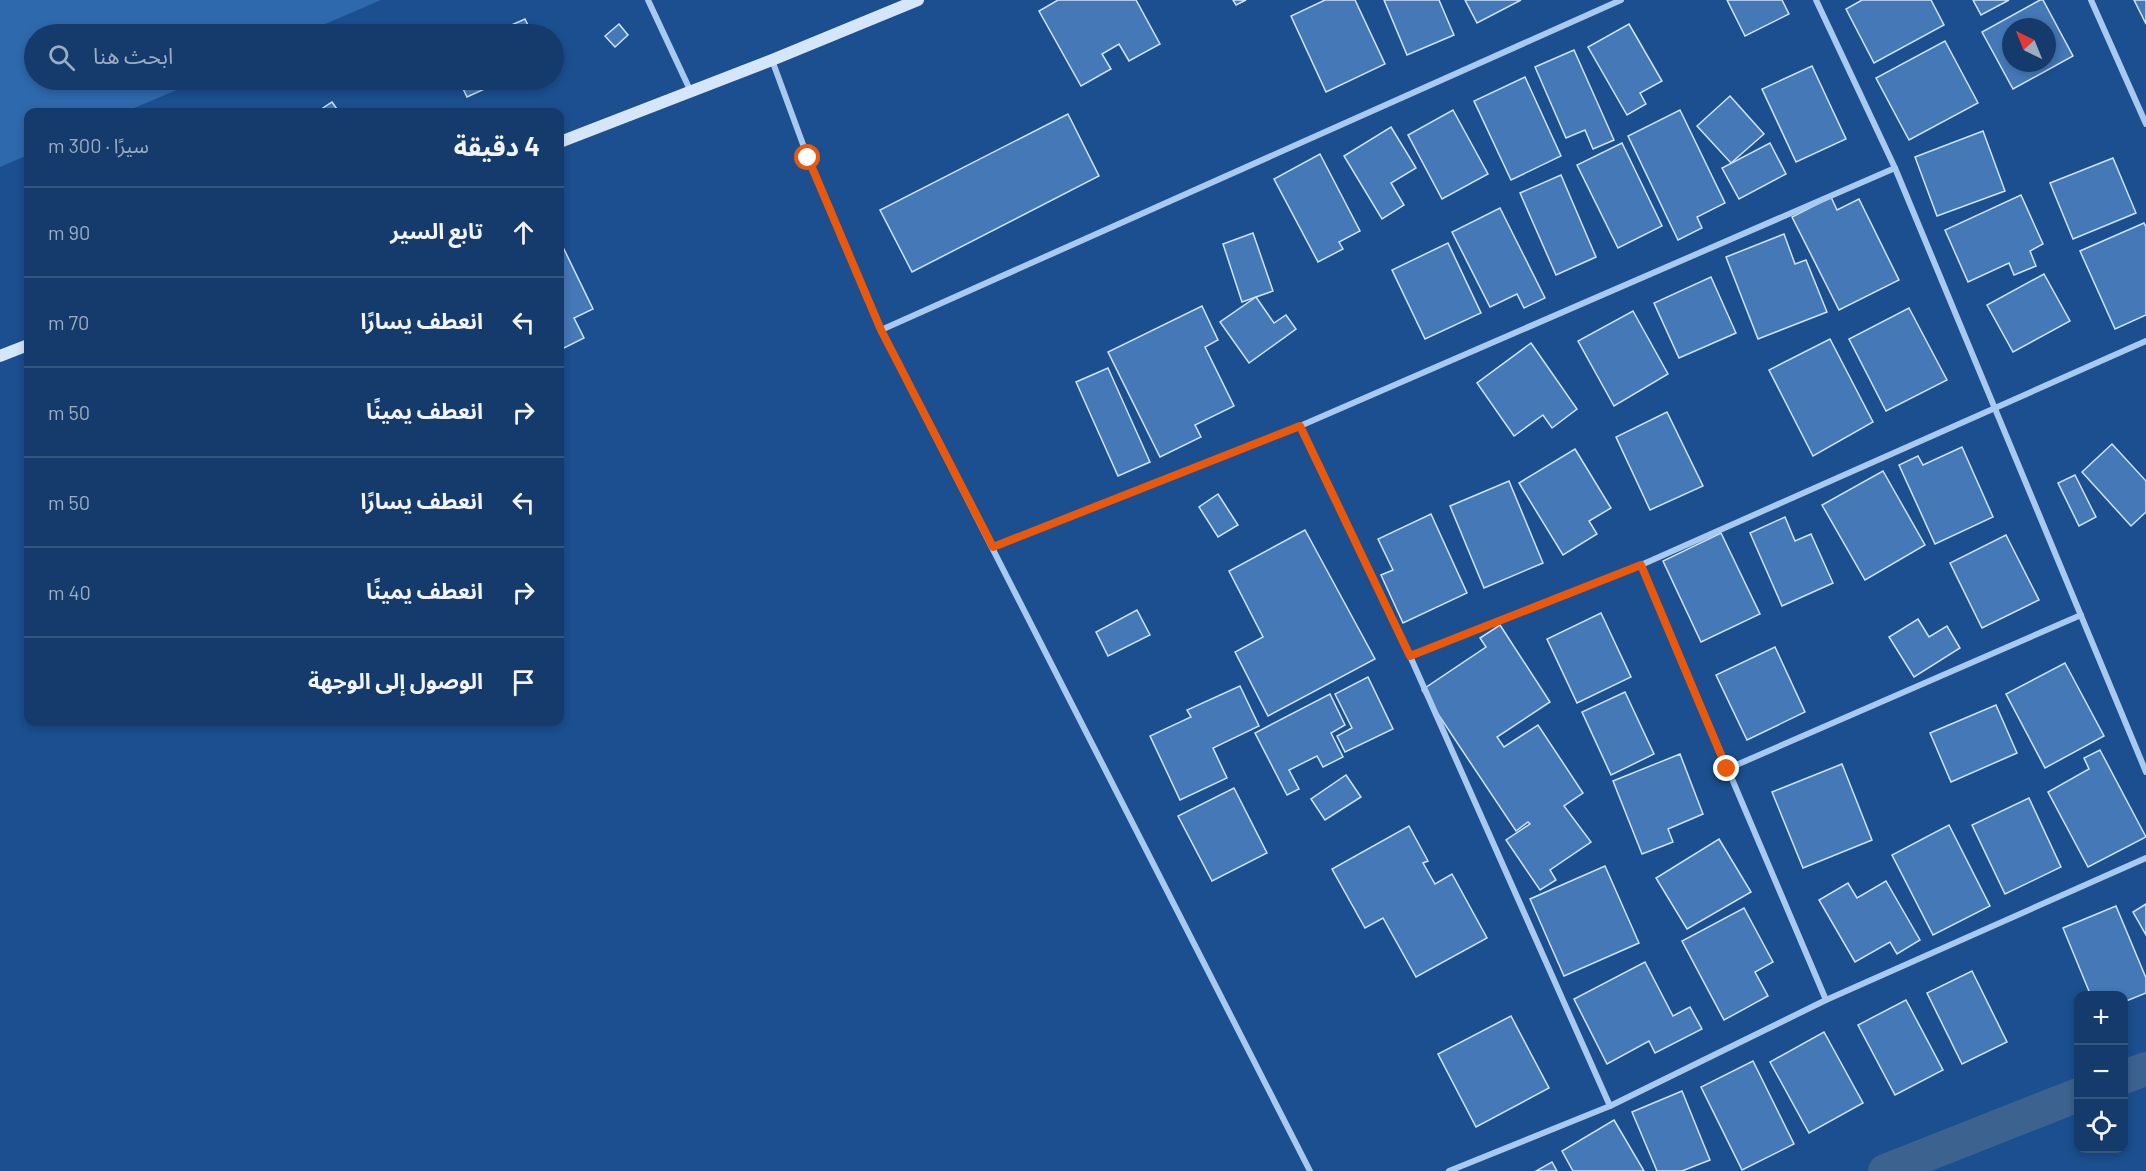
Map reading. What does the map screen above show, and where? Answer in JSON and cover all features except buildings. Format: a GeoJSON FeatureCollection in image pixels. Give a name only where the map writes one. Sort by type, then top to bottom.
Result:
{"type":"FeatureCollection","features":[{"type":"Feature","properties":{"kind":"street"},"geometry":{"type":"LineString","coordinates":[[648,0],[691,92]]}},
{"type":"Feature","properties":{"kind":"street"},"geometry":{"type":"LineString","coordinates":[[564,140],[772,60],[918,0]]}},
{"type":"Feature","properties":{"kind":"street"},"geometry":{"type":"LineString","coordinates":[[881,330],[1620,0]]}},
{"type":"Feature","properties":{"kind":"street"},"geometry":{"type":"LineString","coordinates":[[1816,0],[1895,168],[2146,772]]}},
{"type":"Feature","properties":{"kind":"street"},"geometry":{"type":"LineString","coordinates":[[2091,0],[2146,124]]}},
{"type":"Feature","properties":{"kind":"street"},"geometry":{"type":"LineString","coordinates":[[772,60],[808,158],[881,330],[1310,1171]]}},
{"type":"Feature","properties":{"kind":"street"},"geometry":{"type":"LineString","coordinates":[[993,547],[1300,426],[1895,168]]}},
{"type":"Feature","properties":{"kind":"street"},"geometry":{"type":"LineString","coordinates":[[1410,656],[1641,565],[2146,341]]}},
{"type":"Feature","properties":{"kind":"street"},"geometry":{"type":"LineString","coordinates":[[0,356],[24,347]]}},
{"type":"Feature","properties":{"kind":"street"},"geometry":{"type":"LineString","coordinates":[[1300,426],[1410,656],[1610,1106]]}},
{"type":"Feature","properties":{"kind":"street"},"geometry":{"type":"LineString","coordinates":[[1641,565],[1826,1000]]}},
{"type":"Feature","properties":{"kind":"street"},"geometry":{"type":"LineString","coordinates":[[1727,769],[2081,615]]}},
{"type":"Feature","properties":{"kind":"street"},"geometry":{"type":"LineString","coordinates":[[1449,1171],[1610,1106],[1826,1000],[2146,858]]}},
{"type":"Feature","properties":{"kind":"shaded area"},"geometry":{"type":"Polygon","coordinates":[[[0,0],[381,0],[325,24],[24,24],[24,90],[177,90],[134,108],[24,108],[24,157],[0,167],[0,0]]]}},
{"type":"Feature","properties":{"kind":"waterway"},"geometry":{"type":"LineString","coordinates":[[2128,1076],[2146,1069]]}},
{"type":"Feature","properties":{"kind":"waterway"},"geometry":{"type":"LineString","coordinates":[[1885,1171],[2074,1097]]}},
{"type":"Feature","properties":{"kind":"route"},"geometry":{"type":"LineString","coordinates":[[808,158],[881,330],[993,547],[1300,426],[1410,656],[1641,565],[1727,769]]}}]}
